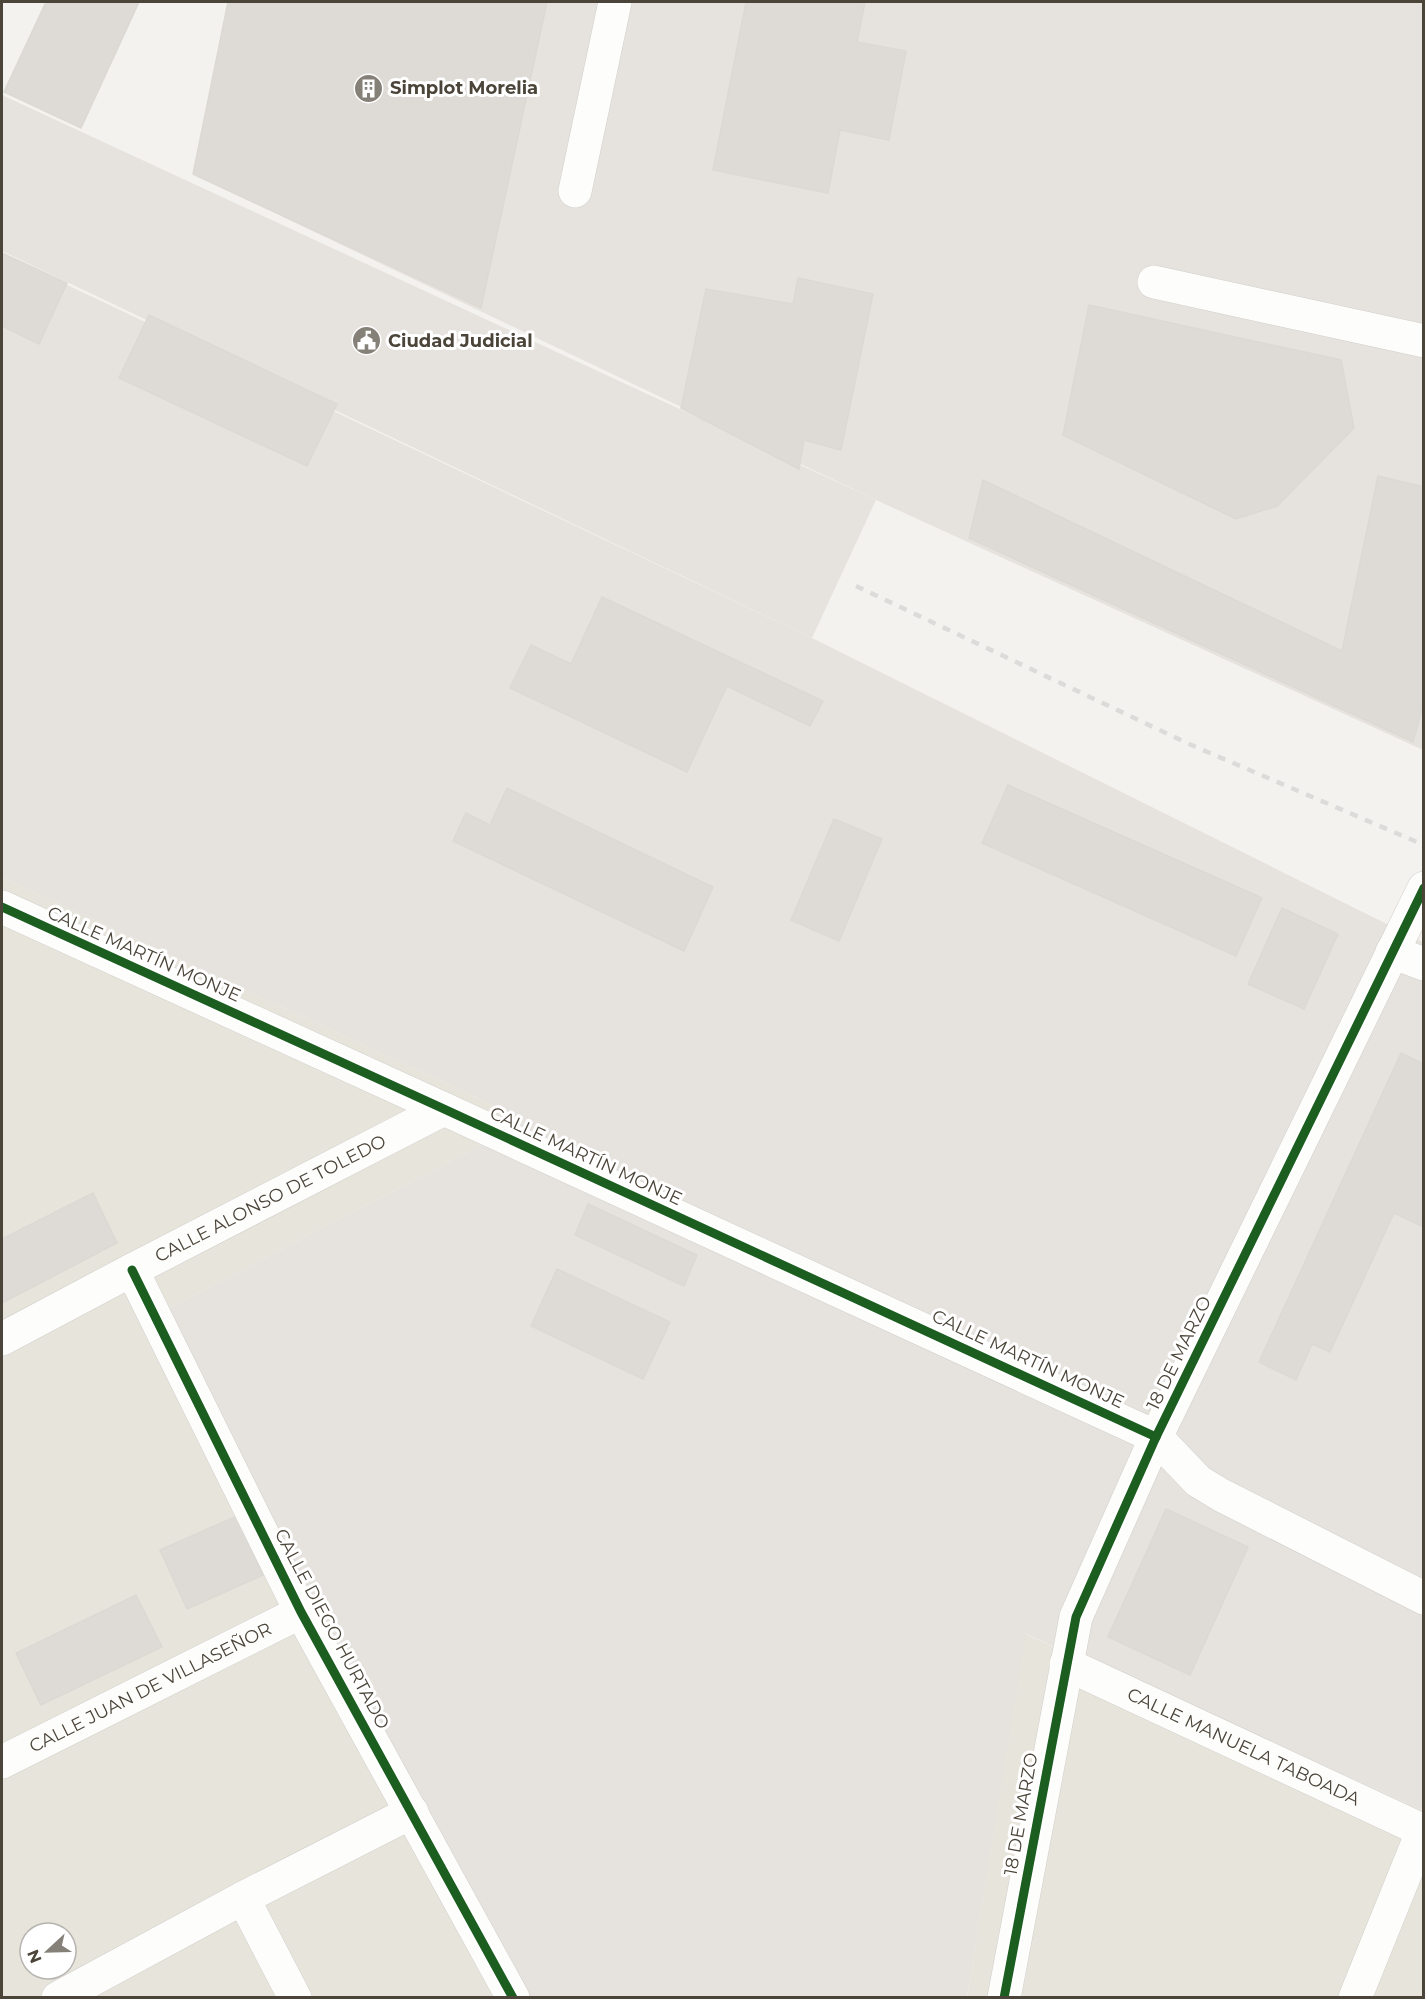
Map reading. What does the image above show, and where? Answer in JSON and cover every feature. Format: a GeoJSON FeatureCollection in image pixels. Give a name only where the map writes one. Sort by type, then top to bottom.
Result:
{"type":"FeatureCollection","features":[{"type":"Feature","properties":{"kind":"street"},"geometry":{"type":"LineString","coordinates":[[574,191],[615,2]]}},
{"type":"Feature","properties":{"kind":"street"},"geometry":{"type":"LineString","coordinates":[[1154,282],[1424,340]]}},
{"type":"Feature","properties":{"kind":"street","name":"18 DE MARZO"},"geometry":{"type":"LineString","coordinates":[[1004,1998],[1076,1617],[1156,1437],[1424,888]]}},
{"type":"Feature","properties":{"kind":"street","name":"CALLE MARTÍN MONJE"},"geometry":{"type":"LineString","coordinates":[[2,908],[1156,1437]]}},
{"type":"Feature","properties":{"kind":"street"},"geometry":{"type":"LineString","coordinates":[[1392,952],[1424,964]]}},
{"type":"Feature","properties":{"kind":"street","name":"CALLE ALONSO DE TOLEDO"},"geometry":{"type":"LineString","coordinates":[[2,1339],[444,1109]]}},
{"type":"Feature","properties":{"kind":"street","name":"CALLE DIEGO HURTADO"},"geometry":{"type":"LineString","coordinates":[[132,1270],[301,1612],[513,1998]]}},
{"type":"Feature","properties":{"kind":"street"},"geometry":{"type":"LineString","coordinates":[[1156,1437],[1198,1481],[1221,1495],[1424,1598]]}},
{"type":"Feature","properties":{"kind":"street","name":"CALLE JUAN DE VILLASEÑOR"},"geometry":{"type":"LineString","coordinates":[[2,1762],[301,1612]]}},
{"type":"Feature","properties":{"kind":"street","name":"CALLE MANUELA TABOADA"},"geometry":{"type":"LineString","coordinates":[[1066,1664],[1423,1830]]}},
{"type":"Feature","properties":{"kind":"street"},"geometry":{"type":"LineString","coordinates":[[58,1998],[243,1898],[412,1812]]}},
{"type":"Feature","properties":{"kind":"street"},"geometry":{"type":"LineString","coordinates":[[1355,1998],[1423,1830]]}},
{"type":"Feature","properties":{"kind":"street"},"geometry":{"type":"LineString","coordinates":[[243,1898],[296,1998]]}},
{"type":"Feature","properties":{"kind":"shaded area"},"geometry":{"type":"Polygon","coordinates":[[[228,2],[1423,2],[1423,750],[876,500],[193,174],[228,2]]]}},
{"type":"Feature","properties":{"kind":"shaded area"},"geometry":{"type":"Polygon","coordinates":[[[2,95],[876,500],[812,638],[2,251],[2,95]]]}},
{"type":"Feature","properties":{"kind":"shaded area"},"geometry":{"type":"Polygon","coordinates":[[[2,254],[812,638],[1423,942],[1423,1810],[1026,1634],[967,1997],[493,1997],[154,1316],[528,1121],[2,877],[2,254]]]}},
{"type":"Feature","properties":{"kind":"shaded area"},"geometry":{"type":"Polygon","coordinates":[[[2,877],[528,1121],[154,1316],[493,1997],[2,1998],[2,877]]]}},
{"type":"Feature","properties":{"kind":"shaded area"},"geometry":{"type":"Polygon","coordinates":[[[1394,1213],[1423,1227],[1423,1550],[1275,1474],[1394,1213]]]}},
{"type":"Feature","properties":{"kind":"shaded area"},"geometry":{"type":"Polygon","coordinates":[[[1025,1634],[1423,1810],[1423,1997],[967,1998],[1025,1634]]]}},
{"type":"Feature","properties":{"kind":"building"},"geometry":{"type":"Polygon","coordinates":[[[46,2],[139,2],[81,128],[4,92],[46,2]]]}},
{"type":"Feature","properties":{"kind":"building","name":"Simplot Morelia"},"geometry":{"type":"Polygon","coordinates":[[[228,2],[547,2],[481,308],[193,174],[228,2]]]}},
{"type":"Feature","properties":{"kind":"building"},"geometry":{"type":"Polygon","coordinates":[[[746,2],[865,2],[857,42],[906,51],[889,140],[840,130],[828,193],[713,170],[746,2]]]}},
{"type":"Feature","properties":{"kind":"building"},"geometry":{"type":"Polygon","coordinates":[[[2,253],[67,283],[39,344],[2,326],[2,253]]]}},
{"type":"Feature","properties":{"kind":"building"},"geometry":{"type":"Polygon","coordinates":[[[798,278],[873,294],[841,450],[804,440],[799,469],[681,408],[706,289],[793,304],[798,278]]]}},
{"type":"Feature","properties":{"kind":"building"},"geometry":{"type":"Polygon","coordinates":[[[1089,305],[1341,360],[1354,428],[1277,506],[1236,519],[1063,435],[1089,305]]]}},
{"type":"Feature","properties":{"kind":"building"},"geometry":{"type":"Polygon","coordinates":[[[149,315],[337,404],[307,466],[119,378],[149,315]]]}},
{"type":"Feature","properties":{"kind":"building"},"geometry":{"type":"Polygon","coordinates":[[[1378,476],[1424,487],[1424,701],[1413,742],[969,538],[983,480],[1342,651],[1378,476]]]}},
{"type":"Feature","properties":{"kind":"building"},"geometry":{"type":"Polygon","coordinates":[[[602,597],[823,701],[810,726],[727,686],[687,772],[510,688],[531,645],[571,664],[602,597]]]}},
{"type":"Feature","properties":{"kind":"building"},"geometry":{"type":"Polygon","coordinates":[[[1008,785],[1262,898],[1236,956],[982,843],[1008,785]]]}},
{"type":"Feature","properties":{"kind":"building"},"geometry":{"type":"Polygon","coordinates":[[[507,788],[713,887],[684,951],[453,841],[466,813],[490,825],[507,788]]]}},
{"type":"Feature","properties":{"kind":"building"},"geometry":{"type":"Polygon","coordinates":[[[834,819],[882,839],[839,941],[791,920],[834,819]]]}},
{"type":"Feature","properties":{"kind":"building"},"geometry":{"type":"Polygon","coordinates":[[[1282,908],[1338,934],[1304,1009],[1248,984],[1282,908]]]}},
{"type":"Feature","properties":{"kind":"building"},"geometry":{"type":"Polygon","coordinates":[[[1401,1053],[1424,1064],[1424,1227],[1394,1213],[1330,1352],[1312,1344],[1296,1380],[1259,1362],[1401,1053]]]}},
{"type":"Feature","properties":{"kind":"building"},"geometry":{"type":"Polygon","coordinates":[[[93,1193],[117,1243],[2,1303],[2,1239],[93,1193]]]}},
{"type":"Feature","properties":{"kind":"building"},"geometry":{"type":"Polygon","coordinates":[[[588,1204],[697,1255],[684,1286],[575,1235],[588,1204]]]}},
{"type":"Feature","properties":{"kind":"building"},"geometry":{"type":"Polygon","coordinates":[[[557,1269],[670,1322],[643,1379],[531,1326],[557,1269]]]}},
{"type":"Feature","properties":{"kind":"building"},"geometry":{"type":"Polygon","coordinates":[[[1166,1509],[1248,1547],[1190,1675],[1108,1637],[1166,1509]]]}},
{"type":"Feature","properties":{"kind":"building"},"geometry":{"type":"Polygon","coordinates":[[[237,1516],[263,1575],[187,1609],[160,1550],[237,1516]]]}},
{"type":"Feature","properties":{"kind":"building"},"geometry":{"type":"Polygon","coordinates":[[[136,1595],[162,1647],[41,1705],[16,1653],[136,1595]]]}},
{"type":"Feature","properties":{"kind":"railway"},"geometry":{"type":"LineString","coordinates":[[856,586],[1189,744],[1424,845]]}},
{"type":"Feature","properties":{"kind":"cycle path"},"geometry":{"type":"LineString","coordinates":[[1004,1998],[1076,1617],[1156,1437],[1424,888]]}},
{"type":"Feature","properties":{"kind":"cycle path"},"geometry":{"type":"LineString","coordinates":[[2,907],[1156,1437]]}},
{"type":"Feature","properties":{"kind":"cycle path"},"geometry":{"type":"LineString","coordinates":[[132,1270],[301,1612],[513,1998]]}},
{"type":"Feature","properties":{"kind":"place","name":"Simplot Morelia"},"geometry":{"type":"Point","coordinates":[369,88]}},
{"type":"Feature","properties":{"kind":"place","name":"Ciudad Judicial"},"geometry":{"type":"Point","coordinates":[367,341]}}]}
